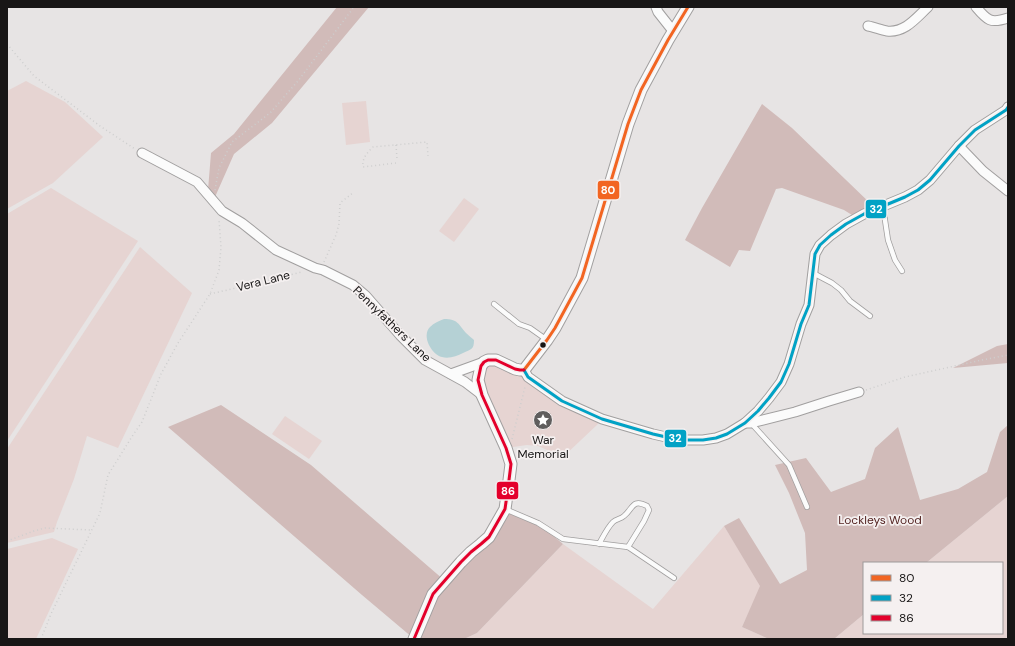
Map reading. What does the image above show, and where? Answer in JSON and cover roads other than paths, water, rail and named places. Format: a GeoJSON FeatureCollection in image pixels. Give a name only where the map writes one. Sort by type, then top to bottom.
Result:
{"type":"FeatureCollection","features":[{"type":"Feature","properties":{"kind":"street"},"geometry":{"type":"LineString","coordinates":[[656,7],[658,12],[673,30]]}},
{"type":"Feature","properties":{"kind":"street"},"geometry":{"type":"LineString","coordinates":[[526,373],[548,340],[582,278],[628,124],[641,90],[673,30],[688,7]]}},
{"type":"Feature","properties":{"kind":"street"},"geometry":{"type":"LineString","coordinates":[[868,26],[887,31],[900,29],[914,21],[928,7]]}},
{"type":"Feature","properties":{"kind":"street"},"geometry":{"type":"LineString","coordinates":[[976,7],[984,17],[990,20],[1001,20],[1008,18]]}},
{"type":"Feature","properties":{"kind":"street"},"geometry":{"type":"LineString","coordinates":[[748,423],[781,382],[809,305],[815,254],[820,246],[831,235],[846,224],[864,214],[883,207],[918,190],[930,180],[975,130],[1006,110],[1008,107]]}},
{"type":"Feature","properties":{"kind":"street"},"geometry":{"type":"LineString","coordinates":[[959,146],[1008,191]]}},
{"type":"Feature","properties":{"kind":"street","name":"Pennyfathers Lane"},"geometry":{"type":"LineString","coordinates":[[142,153],[196,182],[222,211],[242,223],[276,250],[353,285],[366,296],[400,335],[425,360],[465,382],[482,395]]}},
{"type":"Feature","properties":{"kind":"street"},"geometry":{"type":"LineString","coordinates":[[451,374],[488,360],[496,360],[526,373],[562,401],[600,418],[666,437],[686,440],[716,438],[748,423],[795,412],[859,392]]}},
{"type":"Feature","properties":{"kind":"street"},"geometry":{"type":"LineString","coordinates":[[414,639],[434,594],[446,577],[471,552],[489,537],[505,509],[510,464],[500,434],[482,395],[478,380],[481,366],[484,362]]}},
{"type":"Feature","properties":{"kind":"lane"},"geometry":{"type":"LineString","coordinates":[[883,207],[888,240],[895,260],[902,271]]}},
{"type":"Feature","properties":{"kind":"lane"},"geometry":{"type":"LineString","coordinates":[[813,273],[832,283],[841,290],[850,301],[870,316]]}},
{"type":"Feature","properties":{"kind":"lane"},"geometry":{"type":"LineString","coordinates":[[494,304],[519,324],[530,328],[548,340]]}},
{"type":"Feature","properties":{"kind":"lane"},"geometry":{"type":"LineString","coordinates":[[748,423],[788,464],[807,507]]}},
{"type":"Feature","properties":{"kind":"lane"},"geometry":{"type":"LineString","coordinates":[[599,544],[612,523],[624,516],[630,508],[636,504],[642,503],[647,506],[649,510],[628,547]]}},
{"type":"Feature","properties":{"kind":"lane"},"geometry":{"type":"LineString","coordinates":[[505,509],[538,523],[563,539],[628,547],[674,578]]}},
{"type":"Feature","properties":{"kind":"water"},"geometry":{"type":"Polygon","coordinates":[[[444,319],[455,321],[474,340],[472,349],[458,355],[445,358],[438,356],[431,349],[427,340],[428,331],[433,324],[444,319]]]}},
{"type":"Feature","properties":{"kind":"place","name":"War Memorial"},"geometry":{"type":"Point","coordinates":[543,420]}},
{"type":"Feature","properties":{"kind":"park label","name":"Lockleys Wood"},"geometry":{"type":"Point","coordinates":[880,520]}}]}
